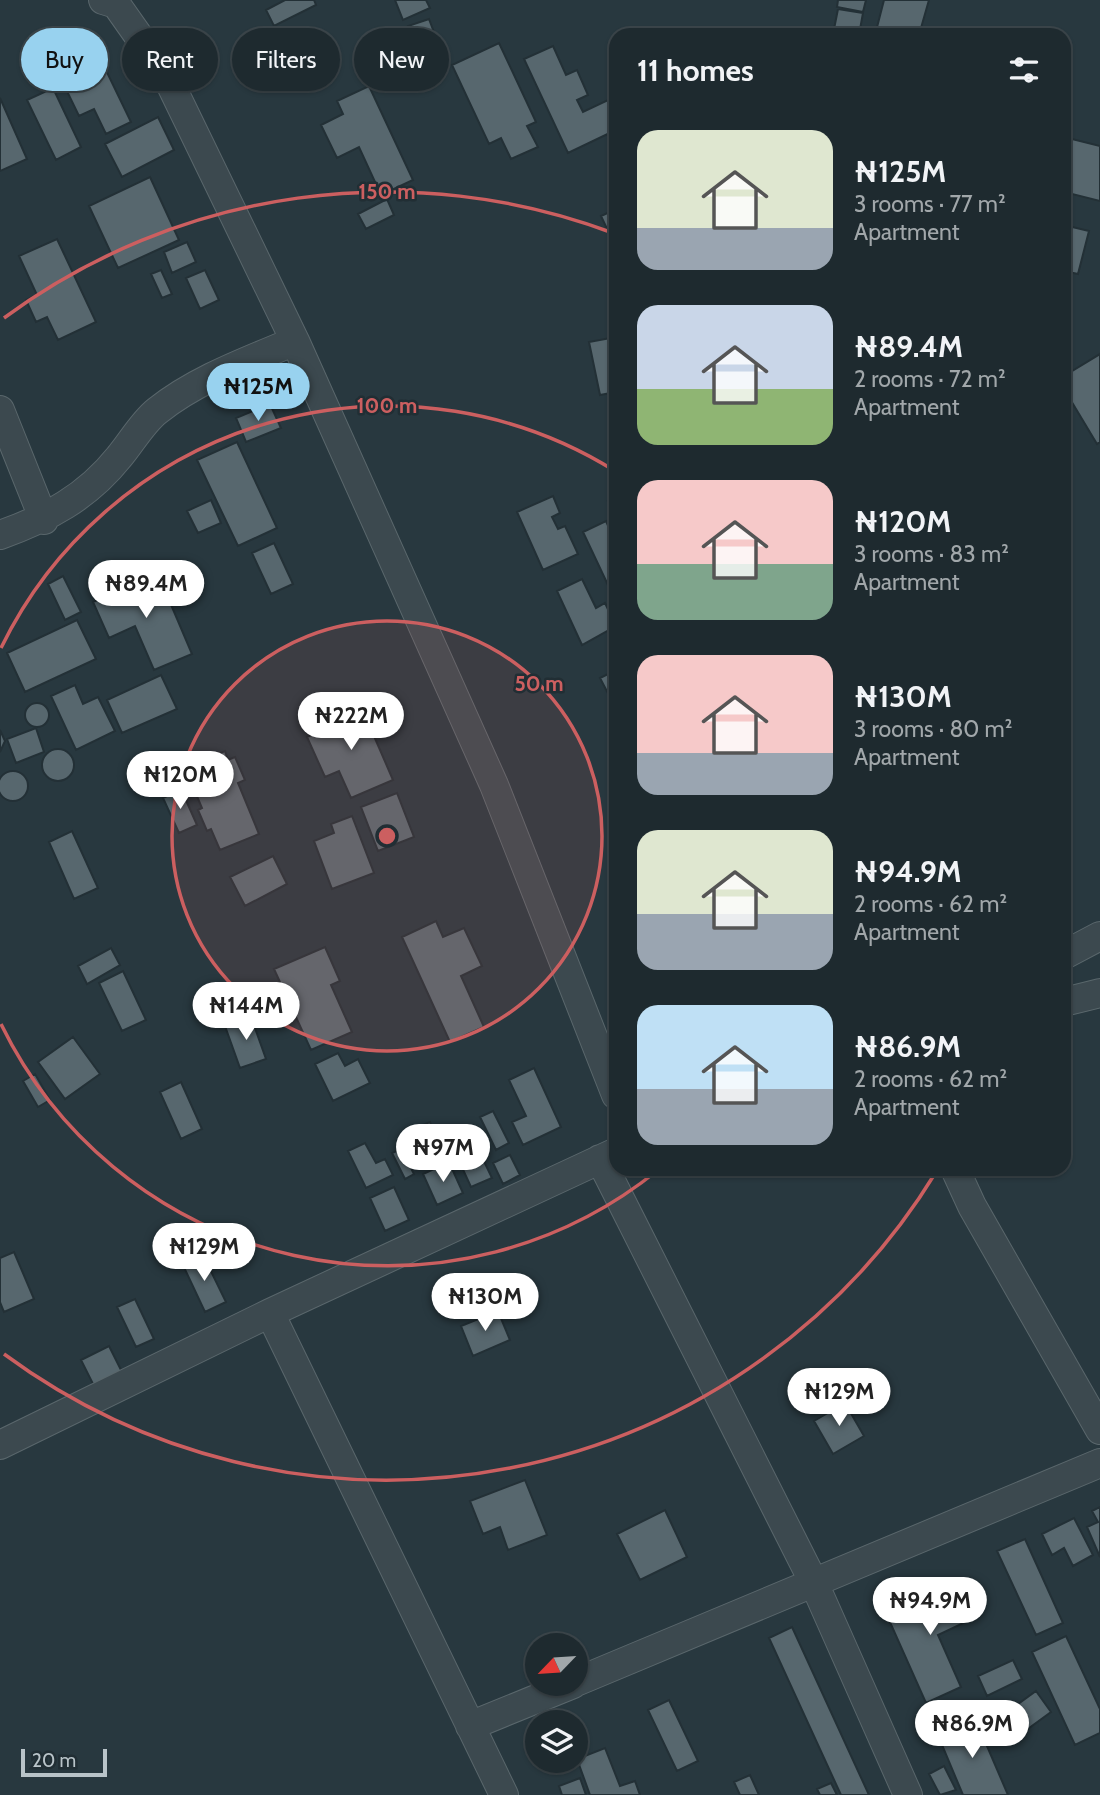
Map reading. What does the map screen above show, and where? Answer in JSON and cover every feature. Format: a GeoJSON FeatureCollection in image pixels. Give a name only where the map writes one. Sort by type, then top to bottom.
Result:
{"type":"FeatureCollection","features":[{"type":"Feature","properties":{"kind":"street"},"geometry":{"type":"LineString","coordinates":[[112,1],[166,75],[295,341],[494,785],[609,1077]]}},
{"type":"Feature","properties":{"kind":"street"},"geometry":{"type":"LineString","coordinates":[[0,535],[44,520],[82,495],[117,460],[154,413],[198,383],[295,341]]}},
{"type":"Feature","properties":{"kind":"street"},"geometry":{"type":"LineString","coordinates":[[0,410],[44,520]]}},
{"type":"Feature","properties":{"kind":"street"},"geometry":{"type":"LineString","coordinates":[[1071,951],[1100,936]]}},
{"type":"Feature","properties":{"kind":"street"},"geometry":{"type":"LineString","coordinates":[[1071,1000],[1100,993]]}},
{"type":"Feature","properties":{"kind":"street"},"geometry":{"type":"LineString","coordinates":[[0,1445],[270,1313],[608,1156]]}},
{"type":"Feature","properties":{"kind":"street"},"geometry":{"type":"LineString","coordinates":[[618,1176],[814,1583],[908,1795]]}},
{"type":"Feature","properties":{"kind":"street"},"geometry":{"type":"LineString","coordinates":[[958,1176],[972,1206],[1100,1430]]}},
{"type":"Feature","properties":{"kind":"street"},"geometry":{"type":"LineString","coordinates":[[270,1313],[442,1662],[504,1795]]}},
{"type":"Feature","properties":{"kind":"street"},"geometry":{"type":"LineString","coordinates":[[588,1677],[1100,1463]]}},
{"type":"Feature","properties":{"kind":"street"},"geometry":{"type":"LineString","coordinates":[[470,1726],[543,1696]]}},
{"type":"Feature","properties":{"kind":"building"},"geometry":{"type":"Polygon","coordinates":[[[285,0],[314,0],[316,5],[274,26],[266,10],[285,0]]]}},
{"type":"Feature","properties":{"kind":"building"},"geometry":{"type":"Polygon","coordinates":[[[395,0],[426,0],[430,8],[403,20],[395,0]]]}},
{"type":"Feature","properties":{"kind":"building"},"geometry":{"type":"Polygon","coordinates":[[[838,0],[866,0],[863,12],[837,7],[838,0]]]}},
{"type":"Feature","properties":{"kind":"building"},"geometry":{"type":"Polygon","coordinates":[[[884,0],[929,0],[921,28],[877,28],[884,0]]]}},
{"type":"Feature","properties":{"kind":"building"},"geometry":{"type":"Polygon","coordinates":[[[838,9],[863,13],[860,28],[834,28],[838,9]]]}},
{"type":"Feature","properties":{"kind":"building"},"geometry":{"type":"Polygon","coordinates":[[[429,19],[432,28],[409,28],[408,26],[429,19]]]}},
{"type":"Feature","properties":{"kind":"building"},"geometry":{"type":"Polygon","coordinates":[[[499,43],[536,122],[527,126],[538,147],[511,159],[501,138],[489,144],[452,65],[499,43]]]}},
{"type":"Feature","properties":{"kind":"building"},"geometry":{"type":"Polygon","coordinates":[[[553,46],[566,75],[577,70],[588,95],[577,100],[583,112],[608,100],[609,133],[568,153],[524,59],[553,46]]]}},
{"type":"Feature","properties":{"kind":"building"},"geometry":{"type":"Polygon","coordinates":[[[108,74],[131,122],[106,134],[94,109],[79,116],[67,91],[108,91],[108,74]]]}},
{"type":"Feature","properties":{"kind":"building"},"geometry":{"type":"Polygon","coordinates":[[[46,91],[54,91],[81,147],[56,160],[27,100],[46,91]]]}},
{"type":"Feature","properties":{"kind":"building"},"geometry":{"type":"Polygon","coordinates":[[[358,91],[371,91],[413,180],[381,195],[359,147],[337,158],[321,125],[343,114],[337,101],[358,91]]]}},
{"type":"Feature","properties":{"kind":"building"},"geometry":{"type":"Polygon","coordinates":[[[0,98],[27,159],[0,171],[0,98]]]}},
{"type":"Feature","properties":{"kind":"building"},"geometry":{"type":"Polygon","coordinates":[[[158,117],[174,150],[122,177],[105,144],[158,117]]]}},
{"type":"Feature","properties":{"kind":"building"},"geometry":{"type":"Polygon","coordinates":[[[1071,139],[1100,146],[1100,201],[1071,194],[1071,139]]]}},
{"type":"Feature","properties":{"kind":"building"},"geometry":{"type":"Polygon","coordinates":[[[150,177],[179,240],[118,268],[89,206],[150,177]]]}},
{"type":"Feature","properties":{"kind":"building"},"geometry":{"type":"Polygon","coordinates":[[[387,199],[394,215],[366,229],[358,214],[387,199]]]}},
{"type":"Feature","properties":{"kind":"building"},"geometry":{"type":"Polygon","coordinates":[[[609,212],[609,233],[601,216],[609,212]]]}},
{"type":"Feature","properties":{"kind":"building"},"geometry":{"type":"Polygon","coordinates":[[[1071,227],[1089,231],[1078,274],[1071,272],[1071,227]]]}},
{"type":"Feature","properties":{"kind":"building"},"geometry":{"type":"Polygon","coordinates":[[[57,239],[96,322],[58,340],[47,317],[36,322],[26,300],[37,295],[19,256],[57,239]]]}},
{"type":"Feature","properties":{"kind":"building"},"geometry":{"type":"Polygon","coordinates":[[[187,242],[196,262],[172,273],[164,252],[187,242]]]}},
{"type":"Feature","properties":{"kind":"building"},"geometry":{"type":"Polygon","coordinates":[[[161,270],[172,294],[162,298],[151,274],[161,270]]]}},
{"type":"Feature","properties":{"kind":"building"},"geometry":{"type":"Polygon","coordinates":[[[205,270],[219,300],[200,309],[186,278],[205,270]]]}},
{"type":"Feature","properties":{"kind":"building"},"geometry":{"type":"Polygon","coordinates":[[[609,338],[609,393],[600,395],[589,342],[609,338]]]}},
{"type":"Feature","properties":{"kind":"building"},"geometry":{"type":"Polygon","coordinates":[[[1100,354],[1100,442],[1097,444],[1071,401],[1071,372],[1100,354]]]}},
{"type":"Feature","properties":{"kind":"building"},"geometry":{"type":"Polygon","coordinates":[[[270,404],[281,428],[246,442],[236,418],[270,404]]]}},
{"type":"Feature","properties":{"kind":"building"},"geometry":{"type":"Polygon","coordinates":[[[237,442],[277,528],[238,546],[197,460],[237,442]]]}},
{"type":"Feature","properties":{"kind":"building"},"geometry":{"type":"Polygon","coordinates":[[[553,496],[560,513],[552,517],[558,529],[565,526],[578,554],[543,570],[517,512],[553,496]]]}},
{"type":"Feature","properties":{"kind":"building"},"geometry":{"type":"Polygon","coordinates":[[[211,500],[221,523],[198,533],[187,511],[211,500]]]}},
{"type":"Feature","properties":{"kind":"building"},"geometry":{"type":"Polygon","coordinates":[[[606,521],[609,528],[609,587],[583,532],[606,521]]]}},
{"type":"Feature","properties":{"kind":"building"},"geometry":{"type":"Polygon","coordinates":[[[274,543],[293,584],[271,594],[252,553],[274,543]]]}},
{"type":"Feature","properties":{"kind":"building"},"geometry":{"type":"Polygon","coordinates":[[[158,574],[192,654],[154,670],[135,626],[109,638],[93,602],[158,574]]]}},
{"type":"Feature","properties":{"kind":"building"},"geometry":{"type":"Polygon","coordinates":[[[63,576],[81,612],[65,620],[48,584],[63,576]]]}},
{"type":"Feature","properties":{"kind":"building"},"geometry":{"type":"Polygon","coordinates":[[[582,579],[596,608],[605,603],[609,611],[609,630],[582,645],[557,591],[582,579]]]}},
{"type":"Feature","properties":{"kind":"building"},"geometry":{"type":"Polygon","coordinates":[[[77,620],[96,659],[25,692],[7,653],[77,620]]]}},
{"type":"Feature","properties":{"kind":"building"},"geometry":{"type":"Polygon","coordinates":[[[609,674],[609,695],[600,678],[609,674]]]}},
{"type":"Feature","properties":{"kind":"building"},"geometry":{"type":"Polygon","coordinates":[[[161,675],[177,709],[122,733],[107,700],[161,675]]]}},
{"type":"Feature","properties":{"kind":"building"},"geometry":{"type":"Polygon","coordinates":[[[75,685],[83,704],[98,697],[115,731],[76,750],[51,696],[75,685]]]}},
{"type":"Feature","properties":{"kind":"building"},"geometry":{"type":"Polygon","coordinates":[[[37,703],[45,707],[49,715],[45,723],[37,727],[29,723],[25,715],[29,707],[37,703]]]}},
{"type":"Feature","properties":{"kind":"building"},"geometry":{"type":"Polygon","coordinates":[[[361,706],[393,780],[351,798],[339,771],[325,777],[307,737],[321,731],[319,724],[361,706]]]}},
{"type":"Feature","properties":{"kind":"building"},"geometry":{"type":"Polygon","coordinates":[[[36,728],[44,752],[16,763],[7,739],[36,728]]]}},
{"type":"Feature","properties":{"kind":"building"},"geometry":{"type":"Polygon","coordinates":[[[0,730],[5,741],[0,752],[0,730]]]}},
{"type":"Feature","properties":{"kind":"building"},"geometry":{"type":"Polygon","coordinates":[[[58,749],[69,754],[74,765],[69,776],[58,781],[47,776],[42,765],[47,754],[58,749]]]}},
{"type":"Feature","properties":{"kind":"building"},"geometry":{"type":"Polygon","coordinates":[[[225,751],[228,760],[235,757],[245,780],[238,783],[259,834],[220,850],[211,829],[207,831],[198,810],[202,808],[185,768],[225,751]]]}},
{"type":"Feature","properties":{"kind":"building"},"geometry":{"type":"Polygon","coordinates":[[[7,772],[19,772],[27,780],[27,792],[19,800],[7,800],[-1,792],[-1,780],[7,772]]]}},
{"type":"Feature","properties":{"kind":"building"},"geometry":{"type":"Polygon","coordinates":[[[181,789],[197,825],[179,833],[163,798],[181,789]]]}},
{"type":"Feature","properties":{"kind":"building"},"geometry":{"type":"Polygon","coordinates":[[[397,793],[414,837],[378,851],[361,807],[397,793]]]}},
{"type":"Feature","properties":{"kind":"building"},"geometry":{"type":"Polygon","coordinates":[[[352,816],[374,873],[332,889],[314,841],[334,833],[331,824],[352,816]]]}},
{"type":"Feature","properties":{"kind":"building"},"geometry":{"type":"Polygon","coordinates":[[[72,831],[98,888],[74,899],[49,842],[72,831]]]}},
{"type":"Feature","properties":{"kind":"building"},"geometry":{"type":"Polygon","coordinates":[[[273,856],[287,884],[245,906],[230,877],[273,856]]]}},
{"type":"Feature","properties":{"kind":"building"},"geometry":{"type":"Polygon","coordinates":[[[436,921],[443,937],[464,928],[482,966],[461,976],[484,1027],[450,1042],[402,937],[436,921]]]}},
{"type":"Feature","properties":{"kind":"building"},"geometry":{"type":"Polygon","coordinates":[[[325,947],[340,981],[331,985],[352,1032],[311,1050],[274,969],[325,947]]]}},
{"type":"Feature","properties":{"kind":"building"},"geometry":{"type":"Polygon","coordinates":[[[111,948],[120,965],[87,984],[78,966],[111,948]]]}},
{"type":"Feature","properties":{"kind":"building"},"geometry":{"type":"Polygon","coordinates":[[[123,971],[146,1020],[122,1031],[99,983],[123,971]]]}},
{"type":"Feature","properties":{"kind":"building"},"geometry":{"type":"Polygon","coordinates":[[[266,984],[275,1002],[251,1014],[242,995],[266,984]]]}},
{"type":"Feature","properties":{"kind":"building"},"geometry":{"type":"Polygon","coordinates":[[[251,1017],[266,1059],[240,1068],[225,1026],[251,1017]]]}},
{"type":"Feature","properties":{"kind":"building"},"geometry":{"type":"Polygon","coordinates":[[[73,1037],[100,1074],[65,1099],[38,1062],[73,1037]]]}},
{"type":"Feature","properties":{"kind":"building"},"geometry":{"type":"Polygon","coordinates":[[[338,1053],[345,1066],[358,1059],[370,1083],[333,1101],[315,1064],[338,1053]]]}},
{"type":"Feature","properties":{"kind":"building"},"geometry":{"type":"Polygon","coordinates":[[[534,1068],[561,1127],[523,1145],[512,1122],[526,1116],[509,1080],[534,1068]]]}},
{"type":"Feature","properties":{"kind":"building"},"geometry":{"type":"Polygon","coordinates":[[[35,1074],[50,1100],[38,1107],[23,1081],[35,1074]]]}},
{"type":"Feature","properties":{"kind":"building"},"geometry":{"type":"Polygon","coordinates":[[[181,1082],[202,1129],[181,1139],[160,1092],[181,1082]]]}},
{"type":"Feature","properties":{"kind":"building"},"geometry":{"type":"Polygon","coordinates":[[[493,1111],[509,1143],[496,1150],[480,1117],[493,1111]]]}},
{"type":"Feature","properties":{"kind":"building"},"geometry":{"type":"Polygon","coordinates":[[[430,1122],[444,1157],[419,1166],[405,1132],[430,1122]]]}},
{"type":"Feature","properties":{"kind":"building"},"geometry":{"type":"Polygon","coordinates":[[[468,1128],[492,1178],[471,1187],[448,1137],[468,1128]]]}},
{"type":"Feature","properties":{"kind":"building"},"geometry":{"type":"Polygon","coordinates":[[[365,1143],[376,1163],[385,1159],[393,1175],[366,1188],[348,1151],[365,1143]]]}},
{"type":"Feature","properties":{"kind":"building"},"geometry":{"type":"Polygon","coordinates":[[[401,1149],[414,1174],[405,1179],[392,1153],[401,1149]]]}},
{"type":"Feature","properties":{"kind":"building"},"geometry":{"type":"Polygon","coordinates":[[[510,1155],[520,1175],[503,1184],[493,1163],[510,1155]]]}},
{"type":"Feature","properties":{"kind":"building"},"geometry":{"type":"Polygon","coordinates":[[[449,1162],[463,1193],[437,1205],[423,1174],[449,1162]]]}},
{"type":"Feature","properties":{"kind":"building"},"geometry":{"type":"Polygon","coordinates":[[[394,1187],[409,1220],[385,1231],[370,1198],[394,1187]]]}},
{"type":"Feature","properties":{"kind":"building"},"geometry":{"type":"Polygon","coordinates":[[[14,1252],[34,1299],[4,1312],[0,1302],[0,1258],[14,1252]]]}},
{"type":"Feature","properties":{"kind":"building"},"geometry":{"type":"Polygon","coordinates":[[[202,1253],[226,1302],[205,1312],[182,1263],[202,1253]]]}},
{"type":"Feature","properties":{"kind":"building"},"geometry":{"type":"Polygon","coordinates":[[[135,1299],[154,1339],[136,1347],[117,1307],[135,1299]]]}},
{"type":"Feature","properties":{"kind":"building"},"geometry":{"type":"Polygon","coordinates":[[[498,1311],[510,1340],[473,1356],[461,1326],[498,1311]]]}},
{"type":"Feature","properties":{"kind":"building"},"geometry":{"type":"Polygon","coordinates":[[[109,1346],[124,1376],[96,1390],[81,1360],[109,1346]]]}},
{"type":"Feature","properties":{"kind":"building"},"geometry":{"type":"Polygon","coordinates":[[[845,1403],[864,1436],[833,1454],[814,1421],[845,1403]]]}},
{"type":"Feature","properties":{"kind":"building"},"geometry":{"type":"Polygon","coordinates":[[[525,1480],[547,1535],[508,1550],[500,1527],[483,1534],[470,1501],[525,1480]]]}},
{"type":"Feature","properties":{"kind":"building"},"geometry":{"type":"Polygon","coordinates":[[[1100,1507],[1100,1557],[1087,1527],[1098,1522],[1092,1511],[1100,1507]]]}},
{"type":"Feature","properties":{"kind":"building"},"geometry":{"type":"Polygon","coordinates":[[[665,1510],[687,1557],[640,1580],[617,1534],[665,1510]]]}},
{"type":"Feature","properties":{"kind":"building"},"geometry":{"type":"Polygon","coordinates":[[[1074,1518],[1093,1555],[1073,1566],[1064,1548],[1052,1555],[1042,1534],[1074,1518]]]}},
{"type":"Feature","properties":{"kind":"building"},"geometry":{"type":"Polygon","coordinates":[[[1025,1539],[1063,1623],[1036,1635],[997,1551],[1025,1539]]]}},
{"type":"Feature","properties":{"kind":"building"},"geometry":{"type":"Polygon","coordinates":[[[954,1580],[972,1619],[938,1635],[961,1687],[926,1703],[885,1611],[954,1580]]]}},
{"type":"Feature","properties":{"kind":"building"},"geometry":{"type":"Polygon","coordinates":[[[792,1627],[869,1795],[841,1795],[769,1638],[792,1627]]]}},
{"type":"Feature","properties":{"kind":"building"},"geometry":{"type":"Polygon","coordinates":[[[1066,1636],[1100,1709],[1100,1733],[1075,1745],[1032,1652],[1066,1636]]]}},
{"type":"Feature","properties":{"kind":"building"},"geometry":{"type":"Polygon","coordinates":[[[1013,1660],[1022,1679],[987,1696],[978,1676],[1013,1660]]]}},
{"type":"Feature","properties":{"kind":"building"},"geometry":{"type":"Polygon","coordinates":[[[1036,1691],[1051,1712],[1025,1731],[1011,1709],[1036,1691]]]}},
{"type":"Feature","properties":{"kind":"building"},"geometry":{"type":"Polygon","coordinates":[[[669,1700],[698,1761],[677,1771],[648,1710],[669,1700]]]}},
{"type":"Feature","properties":{"kind":"building"},"geometry":{"type":"Polygon","coordinates":[[[975,1718],[1008,1795],[963,1795],[937,1733],[975,1718]]]}},
{"type":"Feature","properties":{"kind":"building"},"geometry":{"type":"Polygon","coordinates":[[[605,1748],[620,1786],[635,1781],[640,1795],[590,1795],[582,1773],[588,1773],[588,1755],[605,1748]]]}},
{"type":"Feature","properties":{"kind":"building"},"geometry":{"type":"Polygon","coordinates":[[[944,1766],[956,1790],[940,1795],[929,1774],[944,1766]]]}},
{"type":"Feature","properties":{"kind":"building"},"geometry":{"type":"Polygon","coordinates":[[[750,1775],[759,1795],[740,1795],[734,1782],[750,1775]]]}},
{"type":"Feature","properties":{"kind":"building"},"geometry":{"type":"Polygon","coordinates":[[[580,1778],[586,1795],[562,1795],[559,1786],[580,1778]]]}},
{"type":"Feature","properties":{"kind":"building"},"geometry":{"type":"Polygon","coordinates":[[[831,1783],[837,1795],[820,1795],[817,1789],[831,1783]]]}}]}
